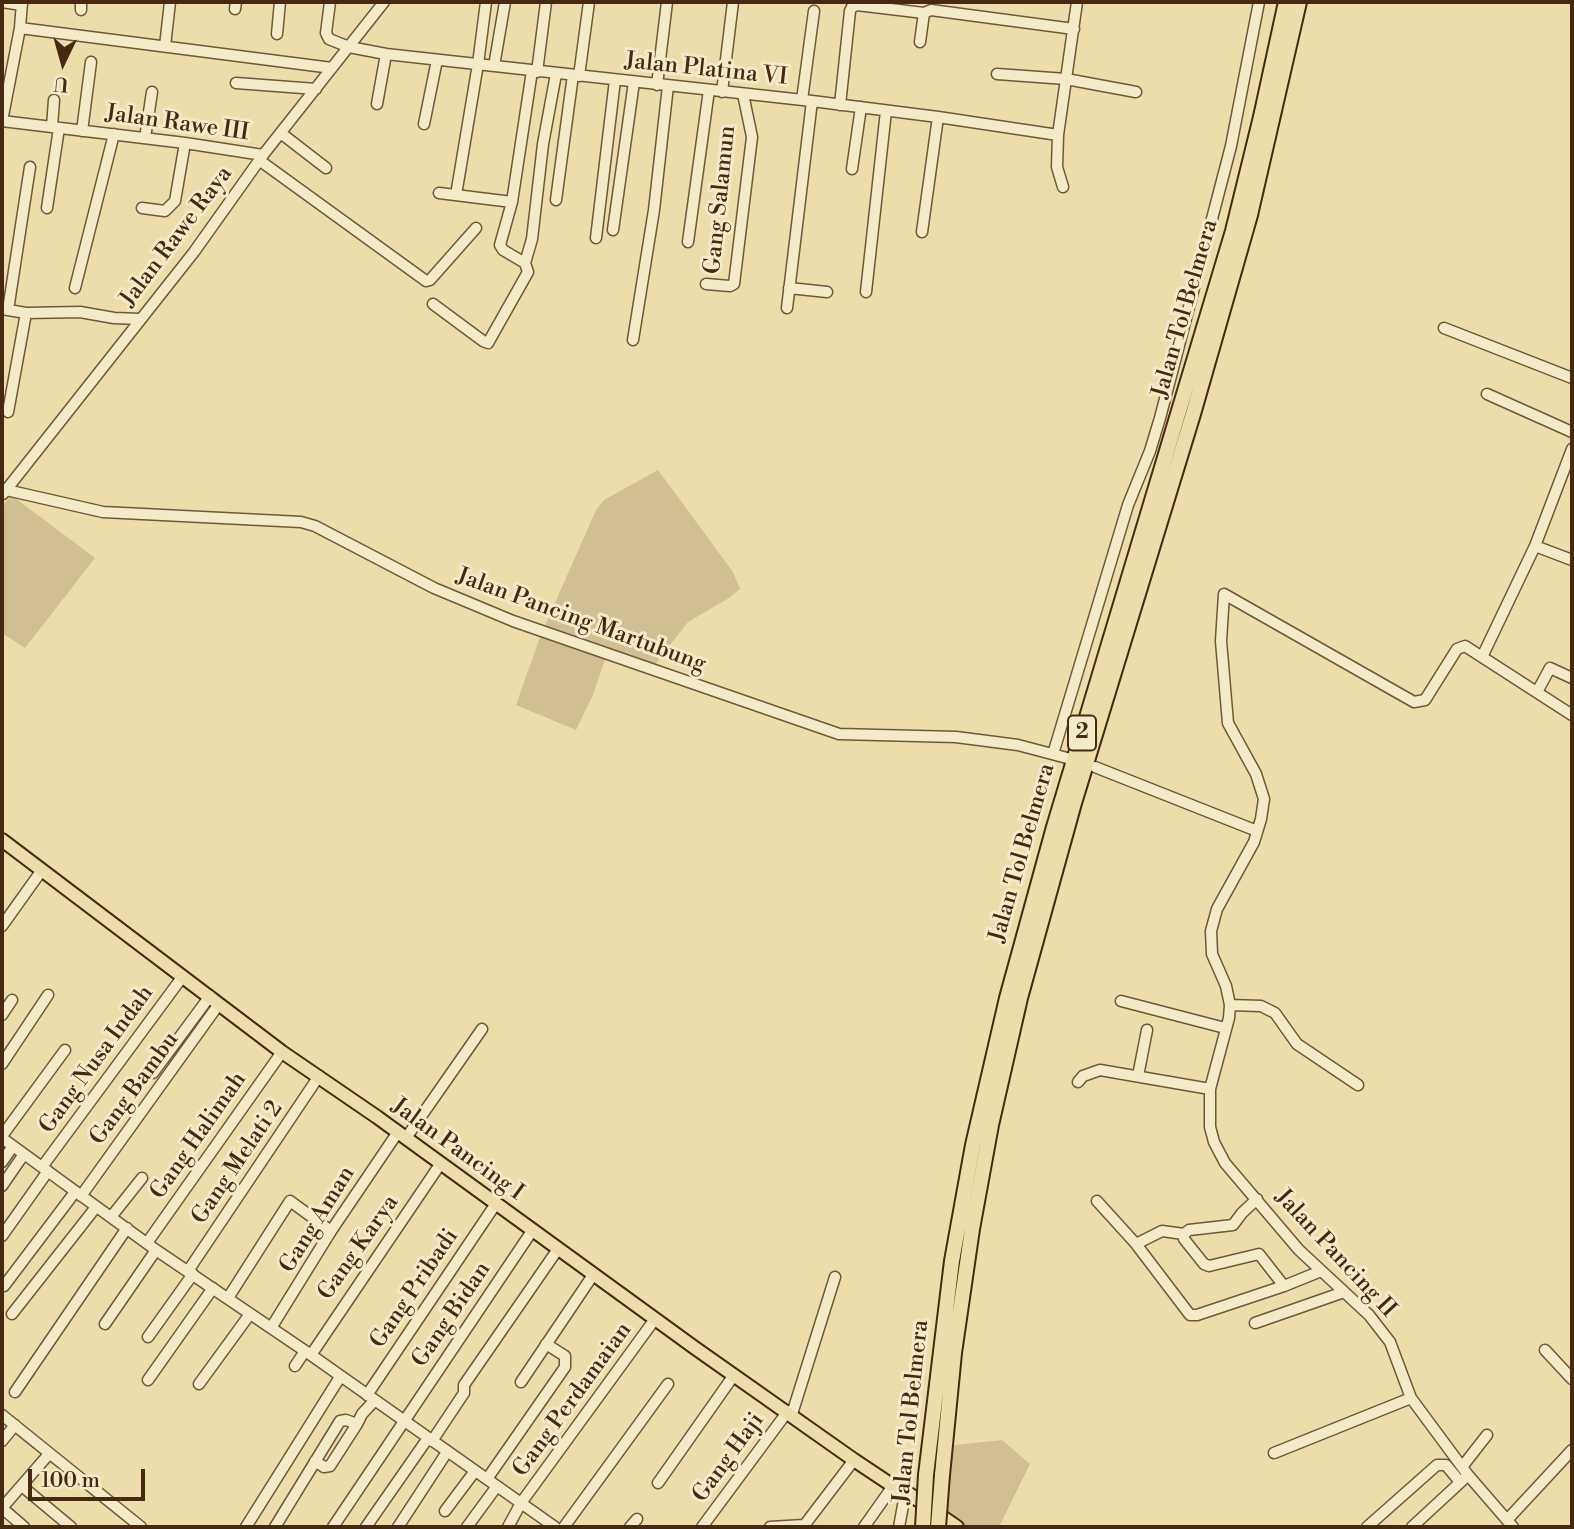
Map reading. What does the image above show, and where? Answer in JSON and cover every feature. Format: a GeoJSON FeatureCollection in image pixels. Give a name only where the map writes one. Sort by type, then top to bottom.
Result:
{"type":"FeatureCollection","features":[{"type":"Feature","properties":{"kind":"highway","name":"Jalan Tol Belmera"},"geometry":{"type":"LineString","coordinates":[[923,1527],[926,1475],[954,1250],[972,1145],[1007,999],[1054,827],[1208,319],[1253,153],[1286,2]]}},
{"type":"Feature","properties":{"kind":"highway","name":"Jalan Tol Belmera"},"geometry":{"type":"LineString","coordinates":[[940,1527],[942,1475],[954,1353],[991,1125],[1024,985],[1074,803],[1193,414],[1250,215],[1299,2]]}},
{"type":"Feature","properties":{"kind":"main road","name":"Jalan Pancing I"},"geometry":{"type":"LineString","coordinates":[[2,840],[282,1052],[402,1135],[495,1205],[734,1375],[893,1486],[905,1491],[957,1527]]}},
{"type":"Feature","properties":{"kind":"main road","name":"Jalan Pancing I"},"geometry":{"type":"LineString","coordinates":[[893,1486],[904,1500],[940,1527]]}},
{"type":"Feature","properties":{"kind":"street"},"geometry":{"type":"LineString","coordinates":[[2,2],[22,3],[20,28],[2,121]]}},
{"type":"Feature","properties":{"kind":"street"},"geometry":{"type":"LineString","coordinates":[[165,46],[170,2]]}},
{"type":"Feature","properties":{"kind":"street"},"geometry":{"type":"LineString","coordinates":[[277,34],[280,2]]}},
{"type":"Feature","properties":{"kind":"street"},"geometry":{"type":"LineString","coordinates":[[330,2],[327,37],[349,47]]}},
{"type":"Feature","properties":{"kind":"street","name":"Jalan Rawe Raya"},"geometry":{"type":"LineString","coordinates":[[3,492],[194,252],[261,158],[384,2]]}},
{"type":"Feature","properties":{"kind":"street"},"geometry":{"type":"LineString","coordinates":[[457,189],[486,2]]}},
{"type":"Feature","properties":{"kind":"street"},"geometry":{"type":"LineString","coordinates":[[495,66],[505,2]]}},
{"type":"Feature","properties":{"kind":"street"},"geometry":{"type":"LineString","coordinates":[[525,263],[501,248],[512,202],[547,2]]}},
{"type":"Feature","properties":{"kind":"street"},"geometry":{"type":"LineString","coordinates":[[556,200],[589,2]]}},
{"type":"Feature","properties":{"kind":"street"},"geometry":{"type":"LineString","coordinates":[[633,340],[654,210],[667,2]]}},
{"type":"Feature","properties":{"kind":"street"},"geometry":{"type":"LineString","coordinates":[[722,92],[733,2]]}},
{"type":"Feature","properties":{"kind":"street"},"geometry":{"type":"LineString","coordinates":[[1063,187],[1057,167],[1058,135],[1077,2]]}},
{"type":"Feature","properties":{"kind":"street"},"geometry":{"type":"LineString","coordinates":[[1053,754],[1128,505],[1150,452],[1160,418],[1231,146],[1259,2]]}},
{"type":"Feature","properties":{"kind":"street"},"geometry":{"type":"LineString","coordinates":[[840,105],[853,4],[924,13],[931,10],[1074,29]]}},
{"type":"Feature","properties":{"kind":"street"},"geometry":{"type":"LineString","coordinates":[[787,308],[814,12]]}},
{"type":"Feature","properties":{"kind":"street"},"geometry":{"type":"LineString","coordinates":[[920,42],[924,13]]}},
{"type":"Feature","properties":{"kind":"street"},"geometry":{"type":"LineString","coordinates":[[20,28],[332,68]]}},
{"type":"Feature","properties":{"kind":"street","name":"Jalan Platina VI"},"geometry":{"type":"LineString","coordinates":[[349,47],[386,54],[556,74],[861,107],[1058,135]]}},
{"type":"Feature","properties":{"kind":"street"},"geometry":{"type":"LineString","coordinates":[[377,104],[386,54]]}},
{"type":"Feature","properties":{"kind":"street"},"geometry":{"type":"LineString","coordinates":[[424,124],[437,60]]}},
{"type":"Feature","properties":{"kind":"street"},"geometry":{"type":"LineString","coordinates":[[82,131],[91,62]]}},
{"type":"Feature","properties":{"kind":"street"},"geometry":{"type":"LineString","coordinates":[[433,304],[488,343],[528,272],[525,263],[532,239],[543,144],[556,74]]}},
{"type":"Feature","properties":{"kind":"street"},"geometry":{"type":"LineString","coordinates":[[997,74],[1066,79],[1136,92]]}},
{"type":"Feature","properties":{"kind":"street"},"geometry":{"type":"LineString","coordinates":[[596,238],[615,80]]}},
{"type":"Feature","properties":{"kind":"street"},"geometry":{"type":"LineString","coordinates":[[613,230],[634,82]]}},
{"type":"Feature","properties":{"kind":"street"},"geometry":{"type":"LineString","coordinates":[[236,83],[316,89]]}},
{"type":"Feature","properties":{"kind":"street"},"geometry":{"type":"LineString","coordinates":[[688,242],[709,90]]}},
{"type":"Feature","properties":{"kind":"street"},"geometry":{"type":"LineString","coordinates":[[145,138],[152,92]]}},
{"type":"Feature","properties":{"kind":"street","name":"Gang Salamun"},"geometry":{"type":"LineString","coordinates":[[706,284],[734,284],[752,136],[743,94]]}},
{"type":"Feature","properties":{"kind":"street"},"geometry":{"type":"LineString","coordinates":[[47,208],[55,128],[54,100]]}},
{"type":"Feature","properties":{"kind":"street"},"geometry":{"type":"LineString","coordinates":[[852,169],[861,107]]}},
{"type":"Feature","properties":{"kind":"street"},"geometry":{"type":"LineString","coordinates":[[866,292],[886,111]]}},
{"type":"Feature","properties":{"kind":"street"},"geometry":{"type":"LineString","coordinates":[[922,232],[938,117]]}},
{"type":"Feature","properties":{"kind":"street","name":"Jalan Rawe III"},"geometry":{"type":"LineString","coordinates":[[2,121],[184,143],[261,158]]}},
{"type":"Feature","properties":{"kind":"street"},"geometry":{"type":"LineString","coordinates":[[75,288],[114,134]]}},
{"type":"Feature","properties":{"kind":"street"},"geometry":{"type":"LineString","coordinates":[[282,134],[326,168]]}},
{"type":"Feature","properties":{"kind":"street"},"geometry":{"type":"LineString","coordinates":[[142,208],[165,211],[175,201],[184,143]]}},
{"type":"Feature","properties":{"kind":"street"},"geometry":{"type":"LineString","coordinates":[[261,158],[426,281],[430,281],[476,228]]}},
{"type":"Feature","properties":{"kind":"street"},"geometry":{"type":"LineString","coordinates":[[30,167],[5,309],[26,313],[80,312],[114,318],[140,318]]}},
{"type":"Feature","properties":{"kind":"street"},"geometry":{"type":"LineString","coordinates":[[439,193],[512,202]]}},
{"type":"Feature","properties":{"kind":"street"},"geometry":{"type":"LineString","coordinates":[[789,288],[827,292]]}},
{"type":"Feature","properties":{"kind":"street"},"geometry":{"type":"LineString","coordinates":[[8,412],[26,313]]}},
{"type":"Feature","properties":{"kind":"street"},"geometry":{"type":"LineString","coordinates":[[1444,328],[1572,378]]}},
{"type":"Feature","properties":{"kind":"street"},"geometry":{"type":"LineString","coordinates":[[1488,394],[1572,432]]}},
{"type":"Feature","properties":{"kind":"street"},"geometry":{"type":"LineString","coordinates":[[1571,454],[1535,546],[1482,657],[1572,715]]}},
{"type":"Feature","properties":{"kind":"street","name":"Jalan Pancing Martubung"},"geometry":{"type":"LineString","coordinates":[[3,492],[103,512],[301,522],[315,526],[434,588],[513,621],[839,734],[956,737],[1018,745],[1067,758]]}},
{"type":"Feature","properties":{"kind":"street"},"geometry":{"type":"LineString","coordinates":[[1535,546],[1572,560]]}},
{"type":"Feature","properties":{"kind":"street","name":"Jalan Pancing II"},"geometry":{"type":"LineString","coordinates":[[1482,657],[1461,646],[1425,700],[1414,702],[1224,594],[1221,640],[1227,713],[1230,728],[1261,787],[1263,808],[1254,842],[1217,909],[1210,931],[1212,954],[1226,986],[1230,1004],[1208,1108],[1213,1142],[1225,1163],[1299,1250],[1369,1315],[1390,1342],[1411,1398],[1463,1475],[1510,1523]]}},
{"type":"Feature","properties":{"kind":"street"},"geometry":{"type":"LineString","coordinates":[[1537,692],[1550,668],[1572,678]]}},
{"type":"Feature","properties":{"kind":"street"},"geometry":{"type":"LineString","coordinates":[[1095,767],[1257,831]]}},
{"type":"Feature","properties":{"kind":"street"},"geometry":{"type":"LineString","coordinates":[[2,926],[42,870]]}},
{"type":"Feature","properties":{"kind":"street","name":"Gang Nusa Indah"},"geometry":{"type":"LineString","coordinates":[[2,1236],[45,1169],[183,976]]}},
{"type":"Feature","properties":{"kind":"street"},"geometry":{"type":"LineString","coordinates":[[2,1064],[48,995]]}},
{"type":"Feature","properties":{"kind":"street"},"geometry":{"type":"LineString","coordinates":[[2,1015],[12,1000]]}},
{"type":"Feature","properties":{"kind":"street"},"geometry":{"type":"LineString","coordinates":[[153,1073],[214,1000]]}},
{"type":"Feature","properties":{"kind":"street","name":"Gang Bambu"},"geometry":{"type":"LineString","coordinates":[[4,1286],[78,1194],[214,1000]]}},
{"type":"Feature","properties":{"kind":"street"},"geometry":{"type":"LineString","coordinates":[[1121,1000],[1225,1028]]}},
{"type":"Feature","properties":{"kind":"street"},"geometry":{"type":"LineString","coordinates":[[1230,1004],[1261,1006],[1275,1013],[1297,1044],[1357,1086]]}},
{"type":"Feature","properties":{"kind":"street","name":"Gang Aman"},"geometry":{"type":"LineString","coordinates":[[271,1328],[331,1231],[482,1029]]}},
{"type":"Feature","properties":{"kind":"street"},"geometry":{"type":"LineString","coordinates":[[1138,1076],[1147,1030]]}},
{"type":"Feature","properties":{"kind":"street"},"geometry":{"type":"LineString","coordinates":[[65,1050],[2,1138],[156,1250],[308,1353],[550,1526]]}},
{"type":"Feature","properties":{"kind":"street","name":"Gang Halimah"},"geometry":{"type":"LineString","coordinates":[[147,1243],[282,1052]]}},
{"type":"Feature","properties":{"kind":"street"},"geometry":{"type":"LineString","coordinates":[[1078,1083],[1083,1076],[1100,1070],[1210,1089]]}},
{"type":"Feature","properties":{"kind":"street","name":"Gang Melati 2"},"geometry":{"type":"LineString","coordinates":[[148,1337],[319,1076]]}},
{"type":"Feature","properties":{"kind":"street"},"geometry":{"type":"LineString","coordinates":[[2,1162],[13,1146]]}},
{"type":"Feature","properties":{"kind":"street"},"geometry":{"type":"LineString","coordinates":[[2,1186],[24,1153]]}},
{"type":"Feature","properties":{"kind":"street","name":"Gang Karya"},"geometry":{"type":"LineString","coordinates":[[295,1366],[308,1353],[441,1163]]}},
{"type":"Feature","properties":{"kind":"street"},"geometry":{"type":"LineString","coordinates":[[111,1217],[142,1178]]}},
{"type":"Feature","properties":{"kind":"street"},"geometry":{"type":"LineString","coordinates":[[1136,1244],[1162,1231],[1184,1234],[1192,1229],[1234,1225],[1257,1199]]}},
{"type":"Feature","properties":{"kind":"street"},"geometry":{"type":"LineString","coordinates":[[228,1298],[290,1201],[331,1231]]}},
{"type":"Feature","properties":{"kind":"street"},"geometry":{"type":"LineString","coordinates":[[1097,1201],[1136,1244],[1190,1315],[1284,1286],[1321,1271]]}},
{"type":"Feature","properties":{"kind":"street","name":"Gang Pribadi"},"geometry":{"type":"LineString","coordinates":[[315,1461],[324,1467],[330,1466],[495,1205]]}},
{"type":"Feature","properties":{"kind":"street"},"geometry":{"type":"LineString","coordinates":[[12,1314],[96,1207]]}},
{"type":"Feature","properties":{"kind":"street"},"geometry":{"type":"LineString","coordinates":[[15,1392],[127,1228]]}},
{"type":"Feature","properties":{"kind":"street","name":"Gang Bidan"},"geometry":{"type":"LineString","coordinates":[[333,1527],[532,1231]]}},
{"type":"Feature","properties":{"kind":"street"},"geometry":{"type":"LineString","coordinates":[[1184,1234],[1185,1242],[1204,1264],[1213,1265],[1259,1254],[1284,1286]]}},
{"type":"Feature","properties":{"kind":"street"},"geometry":{"type":"LineString","coordinates":[[366,1527],[464,1394],[464,1385],[558,1249]]}},
{"type":"Feature","properties":{"kind":"street"},"geometry":{"type":"LineString","coordinates":[[105,1324],[156,1250]]}},
{"type":"Feature","properties":{"kind":"street"},"geometry":{"type":"LineString","coordinates":[[521,1382],[593,1275]]}},
{"type":"Feature","properties":{"kind":"street","name":"Gang Haji"},"geometry":{"type":"LineString","coordinates":[[702,1527],[790,1413],[835,1277]]}},
{"type":"Feature","properties":{"kind":"street"},"geometry":{"type":"LineString","coordinates":[[148,1380],[213,1288]]}},
{"type":"Feature","properties":{"kind":"street"},"geometry":{"type":"LineString","coordinates":[[1255,1323],[1344,1292]]}},
{"type":"Feature","properties":{"kind":"street"},"geometry":{"type":"LineString","coordinates":[[199,1384],[250,1314]]}},
{"type":"Feature","properties":{"kind":"street","name":"Gang Perdamaian"},"geometry":{"type":"LineString","coordinates":[[508,1527],[521,1503],[655,1319]]}},
{"type":"Feature","properties":{"kind":"street"},"geometry":{"type":"LineString","coordinates":[[487,1479],[565,1367],[565,1356],[546,1344]]}},
{"type":"Feature","properties":{"kind":"street"},"geometry":{"type":"LineString","coordinates":[[1545,1350],[1572,1379]]}},
{"type":"Feature","properties":{"kind":"street"},"geometry":{"type":"LineString","coordinates":[[1562,1368],[1572,1359]]}},
{"type":"Feature","properties":{"kind":"street"},"geometry":{"type":"LineString","coordinates":[[657,1483],[734,1375]]}},
{"type":"Feature","properties":{"kind":"street"},"geometry":{"type":"LineString","coordinates":[[246,1527],[340,1377]]}},
{"type":"Feature","properties":{"kind":"street"},"geometry":{"type":"LineString","coordinates":[[564,1527],[668,1384]]}},
{"type":"Feature","properties":{"kind":"street"},"geometry":{"type":"LineString","coordinates":[[1273,1453],[1411,1398]]}},
{"type":"Feature","properties":{"kind":"street"},"geometry":{"type":"LineString","coordinates":[[2,1415],[141,1527]]}},
{"type":"Feature","properties":{"kind":"street"},"geometry":{"type":"LineString","coordinates":[[275,1527],[340,1421],[356,1424]]}},
{"type":"Feature","properties":{"kind":"street"},"geometry":{"type":"LineString","coordinates":[[2,1441],[15,1425]]}},
{"type":"Feature","properties":{"kind":"street"},"geometry":{"type":"LineString","coordinates":[[1412,1527],[1463,1475],[1487,1436]]}},
{"type":"Feature","properties":{"kind":"street"},"geometry":{"type":"LineString","coordinates":[[1510,1523],[1572,1450]]}},
{"type":"Feature","properties":{"kind":"street"},"geometry":{"type":"LineString","coordinates":[[398,1527],[447,1452]]}},
{"type":"Feature","properties":{"kind":"street"},"geometry":{"type":"LineString","coordinates":[[24,1527],[2,1508],[49,1454]]}},
{"type":"Feature","properties":{"kind":"street"},"geometry":{"type":"LineString","coordinates":[[770,1527],[803,1526],[855,1460]]}},
{"type":"Feature","properties":{"kind":"street"},"geometry":{"type":"LineString","coordinates":[[1367,1527],[1437,1465],[1446,1465],[1463,1475]]}},
{"type":"Feature","properties":{"kind":"street"},"geometry":{"type":"LineString","coordinates":[[445,1511],[475,1471]]}},
{"type":"Feature","properties":{"kind":"street"},"geometry":{"type":"LineString","coordinates":[[467,1527],[497,1486]]}},
{"type":"Feature","properties":{"kind":"street"},"geometry":{"type":"LineString","coordinates":[[864,1527],[893,1486]]}},
{"type":"Feature","properties":{"kind":"street"},"geometry":{"type":"LineString","coordinates":[[23,1487],[71,1527]]}},
{"type":"Feature","properties":{"kind":"street"},"geometry":{"type":"LineString","coordinates":[[899,1527],[904,1500]]}},
{"type":"Feature","properties":{"kind":"shaded area"},"geometry":{"type":"Polygon","coordinates":[[[658,470],[733,572],[740,589],[688,622],[649,672],[606,657],[592,697],[576,730],[516,705],[540,637],[596,510],[604,500],[658,470]]]}},
{"type":"Feature","properties":{"kind":"shaded area"},"geometry":{"type":"Polygon","coordinates":[[[11,495],[95,558],[25,648],[2,633],[2,507],[11,495]]]}},
{"type":"Feature","properties":{"kind":"shaded area"},"geometry":{"type":"Polygon","coordinates":[[[1002,1440],[1030,1464],[999,1527],[966,1527],[947,1511],[944,1446],[1002,1440]]]}}]}
